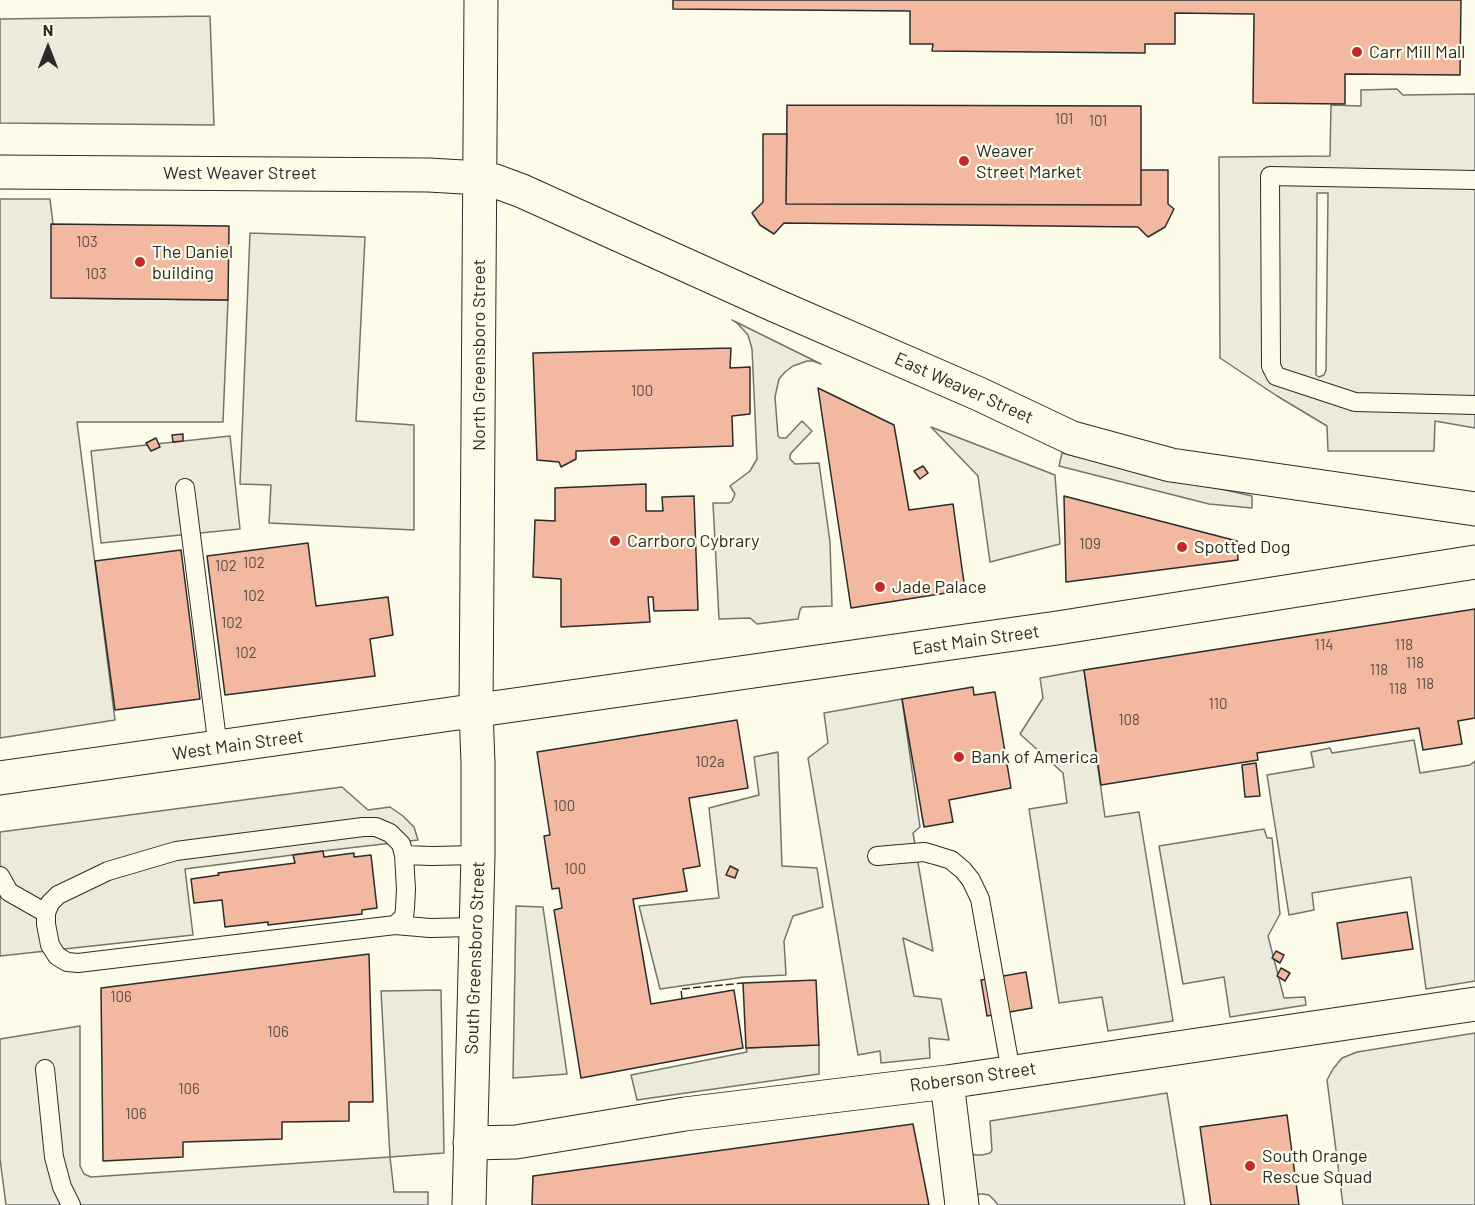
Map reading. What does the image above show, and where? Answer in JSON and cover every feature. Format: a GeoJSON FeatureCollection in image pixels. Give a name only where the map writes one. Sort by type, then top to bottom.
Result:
{"type":"FeatureCollection","features":[{"type":"Feature","properties":{"kind":"main road","name":"North Greensboro Street"},"geometry":{"type":"LineString","coordinates":[[476,710],[481,0]]}},
{"type":"Feature","properties":{"kind":"main road","name":"West Weaver Street"},"geometry":{"type":"LineString","coordinates":[[0,172],[429,175],[480,178]]}},
{"type":"Feature","properties":{"kind":"main road","name":"East Weaver Street"},"geometry":{"type":"LineString","coordinates":[[480,178],[522,191],[979,394],[1072,438],[1171,465],[1475,509]]}},
{"type":"Feature","properties":{"kind":"main road","name":"East Main Street"},"geometry":{"type":"LineString","coordinates":[[476,710],[1057,628],[1475,562]]}},
{"type":"Feature","properties":{"kind":"main road","name":"West Main Street"},"geometry":{"type":"LineString","coordinates":[[2,772],[218,748],[476,710]]}},
{"type":"Feature","properties":{"kind":"main road","name":"South Greensboro Street"},"geometry":{"type":"LineString","coordinates":[[469,1205],[478,855],[476,710]]}},
{"type":"Feature","properties":{"kind":"main road","name":"Roberson Street"},"geometry":{"type":"LineString","coordinates":[[470,1143],[516,1142],[685,1114],[947,1082],[1475,1004]]}},
{"type":"Feature","properties":{"kind":"main road"},"geometry":{"type":"LineString","coordinates":[[947,1082],[962,1205]]}},
{"type":"Feature","properties":{"kind":"lane"},"geometry":{"type":"LineString","coordinates":[[1475,180],[1270,177],[1271,366],[1276,376],[1355,402],[1475,405]]}},
{"type":"Feature","properties":{"kind":"lane"},"geometry":{"type":"LineString","coordinates":[[185,488],[218,748]]}},
{"type":"Feature","properties":{"kind":"lane"},"geometry":{"type":"LineString","coordinates":[[395,925],[404,917],[406,889],[404,855],[400,844],[390,833],[376,827],[176,851],[108,871],[58,895],[50,903],[46,913],[50,945],[57,956],[67,962],[78,963],[395,925],[430,928],[475,927]]}},
{"type":"Feature","properties":{"kind":"lane"},"geometry":{"type":"LineString","coordinates":[[877,856],[924,852],[951,860],[971,880],[980,899],[1011,1072]]}},
{"type":"Feature","properties":{"kind":"lane"},"geometry":{"type":"LineString","coordinates":[[404,855],[478,855]]}},
{"type":"Feature","properties":{"kind":"lane"},"geometry":{"type":"LineString","coordinates":[[0,876],[9,892],[46,913]]}},
{"type":"Feature","properties":{"kind":"lane"},"geometry":{"type":"LineString","coordinates":[[45,1069],[54,1157],[62,1186],[71,1205]]}},
{"type":"Feature","properties":{"kind":"shaded area"},"geometry":{"type":"Polygon","coordinates":[[[210,16],[214,125],[0,123],[0,19],[210,16]]]}},
{"type":"Feature","properties":{"kind":"shaded area"},"geometry":{"type":"Polygon","coordinates":[[[1397,89],[1403,95],[1475,94],[1475,428],[1435,421],[1434,451],[1328,451],[1327,426],[1220,358],[1219,157],[1330,156],[1331,105],[1361,106],[1361,90],[1397,89]],[[1317,193],[1316,375],[1319,377],[1324,375],[1326,370],[1328,193],[1317,193]]]}},
{"type":"Feature","properties":{"kind":"shaded area"},"geometry":{"type":"Polygon","coordinates":[[[0,199],[50,199],[62,298],[228,300],[223,422],[77,422],[115,720],[0,738],[0,199]]]}},
{"type":"Feature","properties":{"kind":"shaded area"},"geometry":{"type":"Polygon","coordinates":[[[250,233],[365,237],[356,421],[414,425],[414,530],[269,523],[271,485],[240,484],[250,233]]]}},
{"type":"Feature","properties":{"kind":"shaded area"},"geometry":{"type":"Polygon","coordinates":[[[732,320],[821,364],[807,361],[793,366],[779,379],[775,397],[780,438],[786,438],[802,421],[812,431],[792,452],[790,459],[795,464],[819,463],[830,542],[832,606],[802,607],[798,619],[757,624],[750,618],[719,619],[713,503],[732,501],[735,494],[730,486],[750,471],[757,459],[752,349],[748,335],[732,320]]]}},
{"type":"Feature","properties":{"kind":"shaded area"},"geometry":{"type":"Polygon","coordinates":[[[931,427],[1055,475],[1060,544],[990,562],[978,476],[931,427]]]}},
{"type":"Feature","properties":{"kind":"shaded area"},"geometry":{"type":"Polygon","coordinates":[[[230,436],[240,529],[101,543],[91,451],[230,436]]]}},
{"type":"Feature","properties":{"kind":"shaded area"},"geometry":{"type":"Polygon","coordinates":[[[1062,453],[1252,496],[1252,508],[1209,504],[1059,466],[1062,453]]]}},
{"type":"Feature","properties":{"kind":"shaded area"},"geometry":{"type":"Polygon","coordinates":[[[1084,670],[1105,817],[1139,812],[1173,1021],[1108,1031],[1102,997],[1059,1003],[1029,809],[1067,803],[1063,773],[1020,734],[1043,698],[1040,678],[1084,670]]]}},
{"type":"Feature","properties":{"kind":"shaded area"},"geometry":{"type":"Polygon","coordinates":[[[902,699],[920,827],[913,833],[933,951],[903,938],[914,996],[941,999],[949,1040],[929,1038],[930,1058],[881,1063],[880,1051],[858,1055],[808,758],[828,743],[824,713],[902,699]]]}},
{"type":"Feature","properties":{"kind":"shaded area"},"geometry":{"type":"Polygon","coordinates":[[[1414,740],[1420,773],[1470,765],[1475,761],[1475,981],[1426,989],[1411,877],[1312,893],[1314,910],[1289,915],[1267,775],[1314,767],[1311,752],[1330,748],[1332,753],[1414,740]]]}},
{"type":"Feature","properties":{"kind":"shaded area"},"geometry":{"type":"Polygon","coordinates":[[[778,752],[782,866],[817,868],[823,907],[793,916],[784,941],[786,975],[744,977],[660,989],[639,906],[719,898],[709,808],[759,795],[754,757],[778,752]]]}},
{"type":"Feature","properties":{"kind":"shaded area"},"geometry":{"type":"Polygon","coordinates":[[[342,787],[368,810],[390,807],[403,816],[414,827],[418,840],[185,869],[193,935],[0,956],[0,832],[342,787]]]}},
{"type":"Feature","properties":{"kind":"shaded area"},"geometry":{"type":"Polygon","coordinates":[[[1264,829],[1267,838],[1272,838],[1280,914],[1268,936],[1284,998],[1305,997],[1306,1005],[1230,1017],[1224,977],[1183,984],[1159,846],[1264,829]]]}},
{"type":"Feature","properties":{"kind":"shaded area"},"geometry":{"type":"Polygon","coordinates":[[[516,906],[543,907],[567,1074],[513,1078],[516,906]]]}},
{"type":"Feature","properties":{"kind":"shaded area"},"geometry":{"type":"Polygon","coordinates":[[[441,990],[444,1153],[390,1157],[381,991],[441,990]]]}},
{"type":"Feature","properties":{"kind":"shaded area"},"geometry":{"type":"Polygon","coordinates":[[[80,1026],[80,1166],[84,1174],[91,1177],[390,1157],[394,1192],[428,1192],[428,1205],[6,1205],[0,1159],[0,1039],[80,1026]]]}},
{"type":"Feature","properties":{"kind":"shaded area"},"geometry":{"type":"Polygon","coordinates":[[[1475,1033],[1475,1205],[1343,1205],[1327,1080],[1333,1069],[1342,1058],[1357,1052],[1475,1033]]]}},
{"type":"Feature","properties":{"kind":"shaded area"},"geometry":{"type":"Polygon","coordinates":[[[819,1045],[819,1074],[637,1100],[631,1075],[747,1052],[746,1048],[819,1045]]]}},
{"type":"Feature","properties":{"kind":"shaded area"},"geometry":{"type":"Polygon","coordinates":[[[1167,1093],[1185,1205],[998,1205],[989,1195],[979,1194],[976,1197],[971,1153],[982,1155],[992,1150],[990,1121],[1167,1093]]]}},
{"type":"Feature","properties":{"kind":"building","name":"Carr Mill Mall"},"geometry":{"type":"Polygon","coordinates":[[[673,0],[1461,0],[1460,75],[1345,74],[1345,104],[1253,103],[1254,14],[1175,13],[1175,44],[1145,44],[1145,53],[932,51],[933,44],[910,44],[910,11],[673,9],[673,0]]]}},
{"type":"Feature","properties":{"kind":"building","name":"Weaver Street Market"},"geometry":{"type":"Polygon","coordinates":[[[787,105],[1141,106],[1141,205],[786,204],[787,105]]]}},
{"type":"Feature","properties":{"kind":"building"},"geometry":{"type":"Polygon","coordinates":[[[763,134],[787,134],[786,204],[1141,205],[1141,170],[1168,170],[1168,204],[1174,209],[1165,227],[1148,237],[1138,227],[784,223],[774,234],[760,225],[752,213],[763,202],[763,134]]]}},
{"type":"Feature","properties":{"kind":"building","name":"The Daniel building"},"geometry":{"type":"Polygon","coordinates":[[[51,224],[229,226],[228,300],[51,298],[51,224]]]}},
{"type":"Feature","properties":{"kind":"building"},"geometry":{"type":"Polygon","coordinates":[[[731,348],[730,368],[750,367],[750,414],[732,416],[733,446],[576,451],[576,459],[561,467],[559,462],[537,460],[533,353],[731,348]]]}},
{"type":"Feature","properties":{"kind":"building"},"geometry":{"type":"Polygon","coordinates":[[[818,388],[894,425],[909,510],[953,504],[965,590],[851,608],[818,388]]]}},
{"type":"Feature","properties":{"kind":"building"},"geometry":{"type":"Polygon","coordinates":[[[183,434],[183,441],[173,442],[172,435],[183,434]]]}},
{"type":"Feature","properties":{"kind":"building"},"geometry":{"type":"Polygon","coordinates":[[[156,438],[160,447],[151,451],[146,443],[156,438]]]}},
{"type":"Feature","properties":{"kind":"building"},"geometry":{"type":"Polygon","coordinates":[[[923,466],[928,473],[920,479],[914,471],[923,466]]]}},
{"type":"Feature","properties":{"kind":"building","name":"Carrboro Cybrary"},"geometry":{"type":"Polygon","coordinates":[[[646,484],[646,511],[663,511],[662,497],[694,496],[698,610],[654,611],[653,597],[648,597],[650,622],[561,627],[561,579],[533,577],[535,520],[555,521],[555,488],[646,484]]]}},
{"type":"Feature","properties":{"kind":"building"},"geometry":{"type":"Polygon","coordinates":[[[1064,496],[1237,541],[1238,560],[1066,582],[1064,496]]]}},
{"type":"Feature","properties":{"kind":"building"},"geometry":{"type":"Polygon","coordinates":[[[308,543],[316,606],[388,597],[393,635],[370,639],[375,676],[225,695],[207,556],[308,543]]]}},
{"type":"Feature","properties":{"kind":"building"},"geometry":{"type":"Polygon","coordinates":[[[181,550],[200,699],[115,710],[95,561],[181,550]]]}},
{"type":"Feature","properties":{"kind":"building"},"geometry":{"type":"Polygon","coordinates":[[[1475,609],[1475,718],[1458,721],[1462,744],[1423,750],[1419,728],[1257,753],[1258,760],[1101,785],[1084,670],[1475,609]]]}},
{"type":"Feature","properties":{"kind":"building","name":"Bank of America"},"geometry":{"type":"Polygon","coordinates":[[[973,687],[974,695],[995,692],[1011,788],[949,800],[953,822],[924,827],[902,699],[973,687]]]}},
{"type":"Feature","properties":{"kind":"building"},"geometry":{"type":"Polygon","coordinates":[[[737,720],[748,788],[689,798],[700,866],[683,869],[687,891],[633,899],[651,1004],[734,990],[743,1048],[581,1078],[554,910],[562,908],[559,888],[552,889],[544,836],[550,835],[537,752],[737,720]]]}},
{"type":"Feature","properties":{"kind":"building"},"geometry":{"type":"Polygon","coordinates":[[[1256,763],[1260,796],[1245,797],[1242,765],[1256,763]]]}},
{"type":"Feature","properties":{"kind":"building"},"geometry":{"type":"Polygon","coordinates":[[[323,851],[324,857],[354,853],[354,857],[371,855],[377,908],[362,910],[362,914],[268,925],[268,922],[225,927],[222,900],[194,903],[191,879],[219,875],[218,873],[295,863],[293,855],[323,851]]]}},
{"type":"Feature","properties":{"kind":"building"},"geometry":{"type":"Polygon","coordinates":[[[730,866],[738,870],[735,878],[726,875],[730,866]]]}},
{"type":"Feature","properties":{"kind":"building"},"geometry":{"type":"Polygon","coordinates":[[[1407,912],[1413,949],[1342,959],[1337,923],[1407,912]]]}},
{"type":"Feature","properties":{"kind":"building"},"geometry":{"type":"Polygon","coordinates":[[[1276,951],[1284,955],[1280,963],[1272,958],[1276,951]]]}},
{"type":"Feature","properties":{"kind":"building"},"geometry":{"type":"Polygon","coordinates":[[[369,954],[373,1102],[349,1102],[349,1121],[282,1122],[282,1139],[183,1142],[183,1157],[103,1161],[101,988],[369,954]]]}},
{"type":"Feature","properties":{"kind":"building"},"geometry":{"type":"Polygon","coordinates":[[[1281,968],[1290,973],[1285,981],[1277,976],[1281,968]]]}},
{"type":"Feature","properties":{"kind":"building"},"geometry":{"type":"Polygon","coordinates":[[[1026,972],[1032,1008],[987,1016],[981,980],[1026,972]]]}},
{"type":"Feature","properties":{"kind":"building"},"geometry":{"type":"Polygon","coordinates":[[[816,980],[819,1045],[746,1048],[743,983],[816,980]]]}},
{"type":"Feature","properties":{"kind":"building","name":"South Orange Rescue Squad"},"geometry":{"type":"Polygon","coordinates":[[[1287,1115],[1299,1205],[1211,1205],[1200,1127],[1287,1115]]]}},
{"type":"Feature","properties":{"kind":"building"},"geometry":{"type":"Polygon","coordinates":[[[913,1124],[929,1205],[532,1205],[533,1176],[913,1124]]]}},
{"type":"Feature","properties":{"kind":"fence"},"geometry":{"type":"LineString","coordinates":[[682,999],[681,989],[743,983]]}},
{"type":"Feature","properties":{"kind":"place","name":"Carr Mill Mall"},"geometry":{"type":"Point","coordinates":[1357,52]}},
{"type":"Feature","properties":{"kind":"place","name":"Weaver Street Market"},"geometry":{"type":"Point","coordinates":[964,161]}},
{"type":"Feature","properties":{"kind":"place","name":"The Daniel building"},"geometry":{"type":"Point","coordinates":[140,262]}},
{"type":"Feature","properties":{"kind":"place","name":"Carrboro Cybrary"},"geometry":{"type":"Point","coordinates":[615,541]}},
{"type":"Feature","properties":{"kind":"place","name":"Spotted Dog"},"geometry":{"type":"Point","coordinates":[1182,547]}},
{"type":"Feature","properties":{"kind":"place","name":"Jade Palace"},"geometry":{"type":"Point","coordinates":[880,587]}},
{"type":"Feature","properties":{"kind":"place","name":"Bank of America"},"geometry":{"type":"Point","coordinates":[959,757]}},
{"type":"Feature","properties":{"kind":"place","name":"South Orange Rescue Squad"},"geometry":{"type":"Point","coordinates":[1250,1166]}}]}
